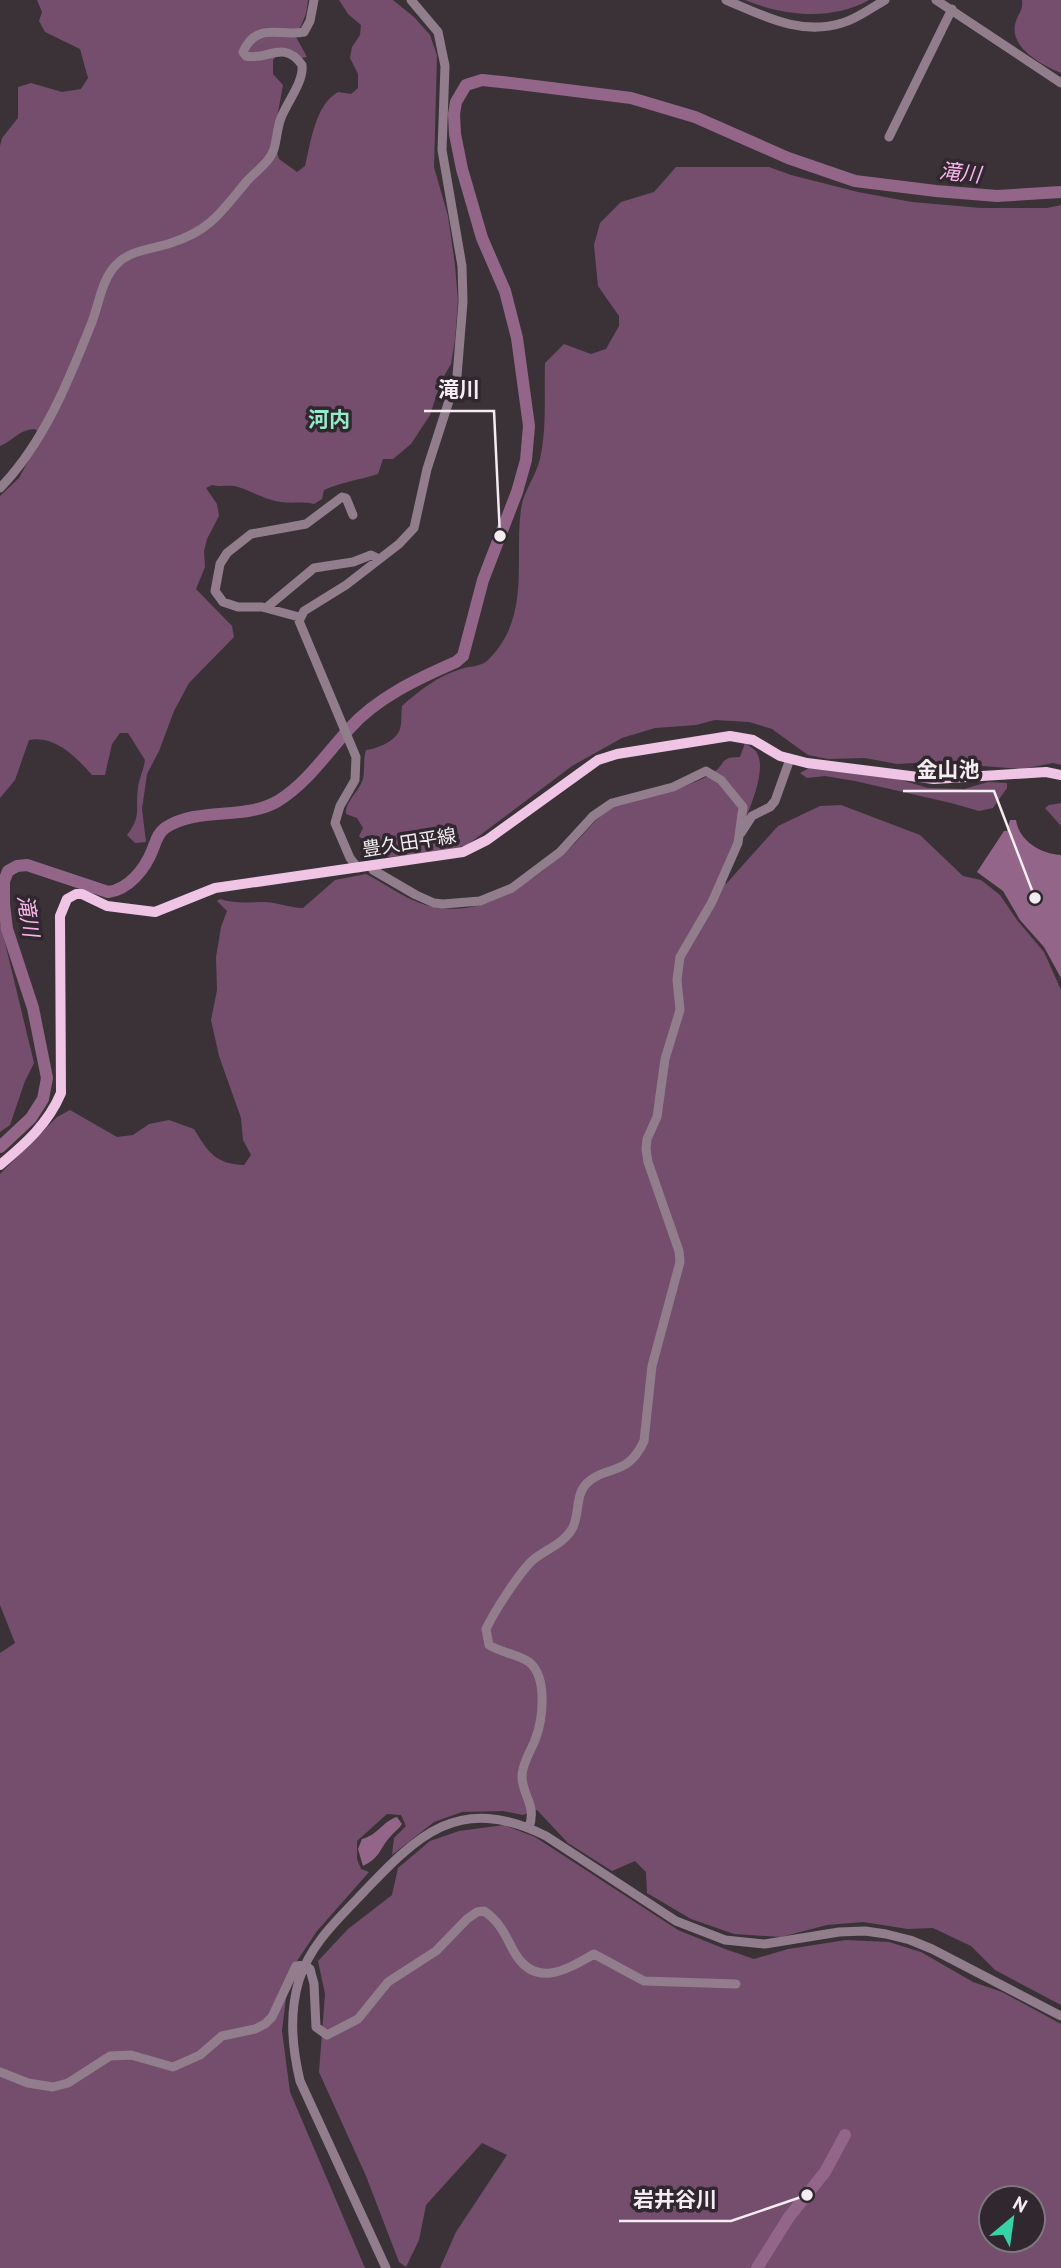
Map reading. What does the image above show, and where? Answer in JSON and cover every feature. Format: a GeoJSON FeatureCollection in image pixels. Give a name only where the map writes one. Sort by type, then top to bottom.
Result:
{"type":"FeatureCollection","features":[{"type":"Feature","properties":{"kind":"main road","name":"豊久田平線"},"geometry":{"type":"LineString","coordinates":[[0,1165],[41,1127],[61,1093],[60,916],[67,899],[76,894],[82,894],[107,906],[155,912],[215,888],[463,852],[487,841],[585,768],[608,756],[730,736],[753,740],[790,759],[934,779],[1046,772],[1061,775]]}},
{"type":"Feature","properties":{"kind":"street"},"geometry":{"type":"LineString","coordinates":[[0,488],[23,463],[52,411],[93,321],[112,268],[129,255],[169,244],[202,230],[222,214],[270,158],[275,148],[280,120],[300,77],[302,65],[296,57],[282,51],[252,57],[243,52],[251,40],[261,33],[304,32],[310,21],[314,0]]}},
{"type":"Feature","properties":{"kind":"street"},"geometry":{"type":"LineString","coordinates":[[358,868],[350,858],[335,823],[336,815],[356,774],[356,757],[300,626],[299,617],[304,611],[346,585],[410,534],[417,522],[427,469],[457,376],[463,302],[462,266],[442,150],[445,66],[438,33],[411,0]]}},
{"type":"Feature","properties":{"kind":"street"},"geometry":{"type":"LineString","coordinates":[[726,0],[794,27],[812,28],[843,23],[885,0]]}},
{"type":"Feature","properties":{"kind":"street"},"geometry":{"type":"LineString","coordinates":[[936,0],[1061,83]]}},
{"type":"Feature","properties":{"kind":"street"},"geometry":{"type":"LineString","coordinates":[[889,137],[951,9]]}},
{"type":"Feature","properties":{"kind":"street"},"geometry":{"type":"LineString","coordinates":[[299,617],[266,608],[230,606],[217,597],[215,586],[220,564],[227,553],[251,534],[306,524],[342,497],[346,498],[353,515]]}},
{"type":"Feature","properties":{"kind":"street"},"geometry":{"type":"LineString","coordinates":[[266,608],[314,568],[353,562],[371,555],[379,559]]}},
{"type":"Feature","properties":{"kind":"street"},"geometry":{"type":"LineString","coordinates":[[529,1828],[531,1804],[522,1777],[539,1726],[538,1674],[526,1660],[499,1652],[489,1645],[486,1629],[526,1568],[568,1535],[576,1521],[581,1492],[587,1484],[626,1465],[640,1451],[644,1441],[652,1366],[680,1262],[648,1162],[647,1139],[657,1117],[665,1059],[680,1010],[677,979],[680,957],[712,902],[740,834],[752,817],[775,801],[790,759]]}},
{"type":"Feature","properties":{"kind":"street"},"geometry":{"type":"LineString","coordinates":[[371,866],[373,870],[395,883],[434,903],[480,901],[512,888],[560,852],[593,816],[612,803],[673,788],[706,771],[721,780],[743,807],[740,834]]}},
{"type":"Feature","properties":{"kind":"street"},"geometry":{"type":"LineString","coordinates":[[386,2268],[300,2081],[292,2018],[295,1998],[313,1949],[335,1922],[395,1858],[426,1833],[454,1822],[471,1819],[504,1820],[529,1828],[546,1836],[676,1921],[725,1940],[765,1944],[839,1932],[886,1934],[932,1949],[1061,2016]]}},
{"type":"Feature","properties":{"kind":"street"},"geometry":{"type":"LineString","coordinates":[[0,2072],[28,2083],[53,2087],[68,2083],[110,2056],[131,2055],[173,2067],[200,2055],[222,2036],[255,2029],[265,2024],[272,2017],[296,1966],[305,1965],[310,1969],[314,1984],[316,2027],[327,2035],[358,2019],[388,1982],[436,1951],[467,1919],[484,1911],[501,1927],[515,1954],[526,1967],[537,1971],[559,1973],[594,1954],[644,1981],[736,1984]]}},
{"type":"Feature","properties":{"kind":"shaded area"},"geometry":{"type":"Polygon","coordinates":[[[37,0],[308,0],[306,14],[296,37],[307,57],[302,58],[293,51],[283,49],[273,60],[273,74],[283,85],[273,140],[279,159],[297,172],[305,166],[315,125],[324,106],[338,92],[351,94],[358,88],[358,74],[350,58],[352,47],[360,35],[361,25],[348,14],[339,0],[393,0],[430,35],[437,55],[434,167],[448,216],[458,301],[451,364],[441,381],[430,415],[411,444],[393,459],[383,459],[378,474],[324,490],[322,499],[314,504],[275,501],[234,486],[212,485],[206,488],[217,504],[219,516],[207,539],[204,551],[205,567],[196,589],[232,626],[234,637],[189,683],[174,711],[147,774],[142,809],[146,842],[135,843],[127,835],[136,817],[138,788],[145,760],[128,733],[120,733],[112,744],[105,775],[92,775],[72,755],[56,744],[39,739],[29,740],[15,780],[0,798],[0,496],[19,478],[42,436],[35,429],[29,430],[0,446],[0,146],[2,138],[18,118],[18,87],[31,83],[62,92],[81,89],[88,78],[80,49],[45,32],[39,21],[42,12],[37,0]]]}},
{"type":"Feature","properties":{"kind":"shaded area"},"geometry":{"type":"Polygon","coordinates":[[[745,0],[869,0],[839,11],[807,14],[775,10],[745,0]]]}},
{"type":"Feature","properties":{"kind":"shaded area"},"geometry":{"type":"Polygon","coordinates":[[[1022,0],[1061,0],[1061,73],[1036,60],[1021,47],[1015,30],[1022,0]]]}},
{"type":"Feature","properties":{"kind":"shaded area"},"geometry":{"type":"Polygon","coordinates":[[[676,167],[769,167],[858,192],[912,202],[981,208],[1047,208],[1061,205],[1061,765],[1053,763],[1022,769],[931,762],[897,764],[865,758],[828,759],[808,755],[772,729],[749,722],[715,720],[696,725],[655,728],[622,738],[572,766],[467,845],[434,853],[390,857],[377,853],[359,836],[363,828],[357,818],[346,814],[346,809],[363,779],[366,750],[381,746],[395,737],[401,727],[402,706],[416,694],[445,675],[483,663],[503,641],[516,606],[522,503],[538,465],[542,447],[545,363],[564,344],[591,354],[606,349],[619,326],[619,316],[598,286],[594,245],[600,223],[621,202],[654,192],[676,167]]]}},
{"type":"Feature","properties":{"kind":"shaded area"},"geometry":{"type":"Polygon","coordinates":[[[745,743],[757,753],[760,764],[759,778],[755,794],[722,870],[726,884],[778,826],[820,806],[841,805],[920,835],[963,876],[981,880],[1000,895],[1044,952],[1061,990],[1061,2005],[995,1970],[971,1946],[933,1928],[908,1929],[863,1922],[827,1925],[781,1937],[734,1934],[691,1919],[647,1893],[646,1872],[635,1861],[612,1871],[568,1843],[537,1810],[523,1815],[503,1811],[462,1812],[434,1822],[392,1855],[394,1838],[406,1826],[401,1815],[387,1814],[357,1841],[357,1859],[361,1869],[369,1872],[317,1931],[289,1973],[282,2031],[290,2092],[365,2268],[0,2268],[0,1653],[15,1643],[0,1605],[0,1174],[57,1117],[70,1110],[117,1137],[133,1135],[149,1124],[169,1120],[194,1129],[208,1150],[219,1159],[244,1165],[251,1155],[243,1140],[241,1118],[219,1056],[211,1020],[217,990],[216,957],[221,927],[227,911],[217,901],[220,899],[269,902],[303,908],[335,880],[366,874],[408,898],[431,906],[454,909],[475,906],[516,889],[535,876],[571,847],[613,806],[676,789],[704,778],[726,760],[740,757],[745,743]]]}},
{"type":"Feature","properties":{"kind":"shaded area"},"geometry":{"type":"Polygon","coordinates":[[[809,768],[898,779],[928,788],[964,789],[988,782],[1007,783],[1007,788],[993,808],[979,811],[855,781],[825,776],[807,778],[800,773],[809,768]]]}},
{"type":"Feature","properties":{"kind":"shaded area"},"geometry":{"type":"Polygon","coordinates":[[[1061,803],[1061,826],[1045,808],[1061,803]]]}},
{"type":"Feature","properties":{"kind":"shaded area"},"geometry":{"type":"Polygon","coordinates":[[[1010,820],[1016,820],[1021,834],[1032,845],[1061,855],[1061,978],[1044,947],[1020,920],[1003,891],[977,872],[1004,831],[1007,831],[1010,820]]]}},
{"type":"Feature","properties":{"kind":"shaded area"},"geometry":{"type":"Polygon","coordinates":[[[0,922],[34,1063],[10,1125],[0,1132],[0,922]]]}},
{"type":"Feature","properties":{"kind":"shaded area"},"geometry":{"type":"Polygon","coordinates":[[[397,1817],[401,1826],[386,1841],[377,1856],[363,1866],[358,1849],[362,1839],[397,1817]]]}},
{"type":"Feature","properties":{"kind":"shaded area"},"geometry":{"type":"Polygon","coordinates":[[[504,1825],[535,1837],[678,1930],[725,1949],[754,1959],[788,1949],[846,1940],[889,1942],[921,1952],[973,1982],[1002,1992],[1061,2024],[1061,2268],[440,2268],[456,2232],[507,2155],[482,2143],[426,2205],[419,2240],[406,2267],[399,2262],[366,2176],[319,2072],[325,1994],[318,1961],[348,1929],[392,1895],[398,1868],[430,1841],[459,1831],[504,1825]]]}},
{"type":"Feature","properties":{"kind":"waterway","name":"滝川"},"geometry":{"type":"LineString","coordinates":[[0,1147],[31,1118],[43,1099],[47,1078],[33,1008],[7,929],[4,881],[8,871],[27,865],[108,892],[122,887],[140,871],[165,828],[192,817],[251,811],[278,801],[307,777],[349,729],[372,708],[385,698],[463,656],[483,580],[517,492],[526,460],[529,426],[517,338],[505,291],[482,238],[455,134],[456,102],[466,85],[482,80],[631,98],[695,117],[788,158],[855,181],[997,196],[1061,192]]}},
{"type":"Feature","properties":{"kind":"waterway"},"geometry":{"type":"LineString","coordinates":[[757,2268],[789,2217],[825,2172],[845,2135]]}},
{"type":"Feature","properties":{"kind":"place","name":"滝川"},"geometry":{"type":"Point","coordinates":[500,536]}},
{"type":"Feature","properties":{"kind":"place","name":"金山池"},"geometry":{"type":"Point","coordinates":[1035,898]}},
{"type":"Feature","properties":{"kind":"place","name":"岩井谷川"},"geometry":{"type":"Point","coordinates":[807,2195]}},
{"type":"Feature","properties":{"kind":"district","name":"河内"},"geometry":{"type":"Point","coordinates":[329,420]}}]}
